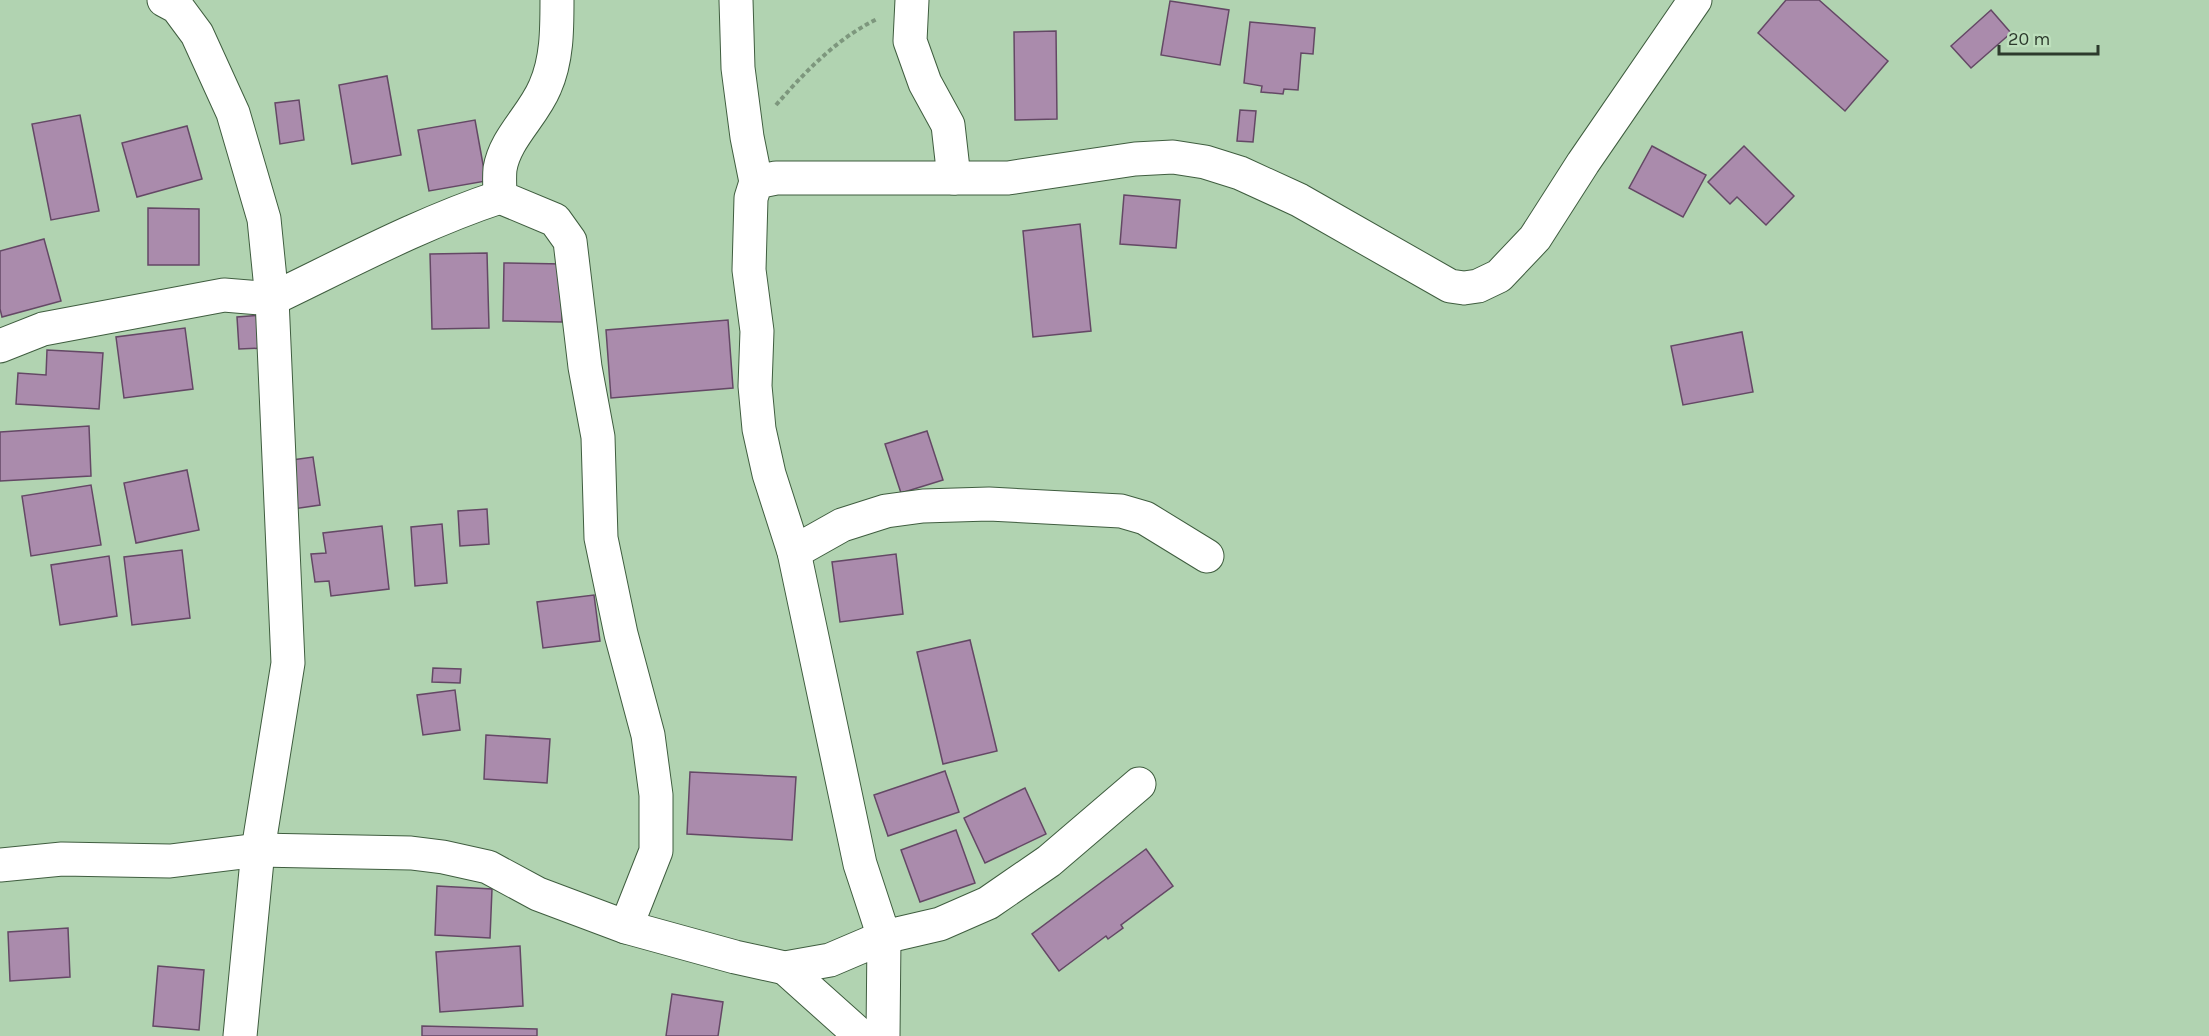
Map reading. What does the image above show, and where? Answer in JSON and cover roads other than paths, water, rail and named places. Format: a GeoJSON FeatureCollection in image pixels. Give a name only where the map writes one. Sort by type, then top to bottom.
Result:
{"type":"FeatureCollection","features":[{"type":"Feature","properties":{"kind":"street"},"geometry":{"type":"LineString","coordinates":[[164,0],[177,7],[197,34],[233,113],[264,219],[272,299],[288,663],[258,850],[240,1036]]}},
{"type":"Feature","properties":{"kind":"street"},"geometry":{"type":"LineString","coordinates":[[500,197],[500,169],[510,143],[544,89],[553,64],[557,29],[557,0]]}},
{"type":"Feature","properties":{"kind":"street"},"geometry":{"type":"LineString","coordinates":[[736,0],[738,68],[747,137],[756,182],[751,198],[749,270],[757,331],[755,386],[759,429],[769,474],[794,552],[860,864],[884,937],[883,1036]]}},
{"type":"Feature","properties":{"kind":"street"},"geometry":{"type":"LineString","coordinates":[[756,182],[776,178],[1008,178],[1134,159],[1173,157],[1205,162],[1240,173],[1299,200],[1450,286],[1464,288],[1478,286],[1499,276],[1535,238],[1695,0]]}},
{"type":"Feature","properties":{"kind":"street"},"geometry":{"type":"LineString","coordinates":[[911,1],[910,41],[925,83],[948,124],[954,178]]}},
{"type":"Feature","properties":{"kind":"street"},"geometry":{"type":"LineString","coordinates":[[0,346],[43,329],[224,295],[272,299],[414,232],[500,197],[555,220],[570,241],[585,367],[598,437],[601,538],[621,634],[648,735],[656,795],[656,851],[626,927]]}},
{"type":"Feature","properties":{"kind":"street"},"geometry":{"type":"LineString","coordinates":[[794,552],[842,525],[886,511],[923,506],[989,504],[1121,512],[1145,518],[1207,556]]}},
{"type":"Feature","properties":{"kind":"street"},"geometry":{"type":"LineString","coordinates":[[0,865],[62,858],[170,861],[258,850],[411,853],[444,857],[488,867],[538,894],[626,927],[735,957],[785,968],[830,960],[884,937],[940,924],[988,903],[1049,861],[1139,784]]}},
{"type":"Feature","properties":{"kind":"street"},"geometry":{"type":"LineString","coordinates":[[785,968],[861,1036]]}}]}
